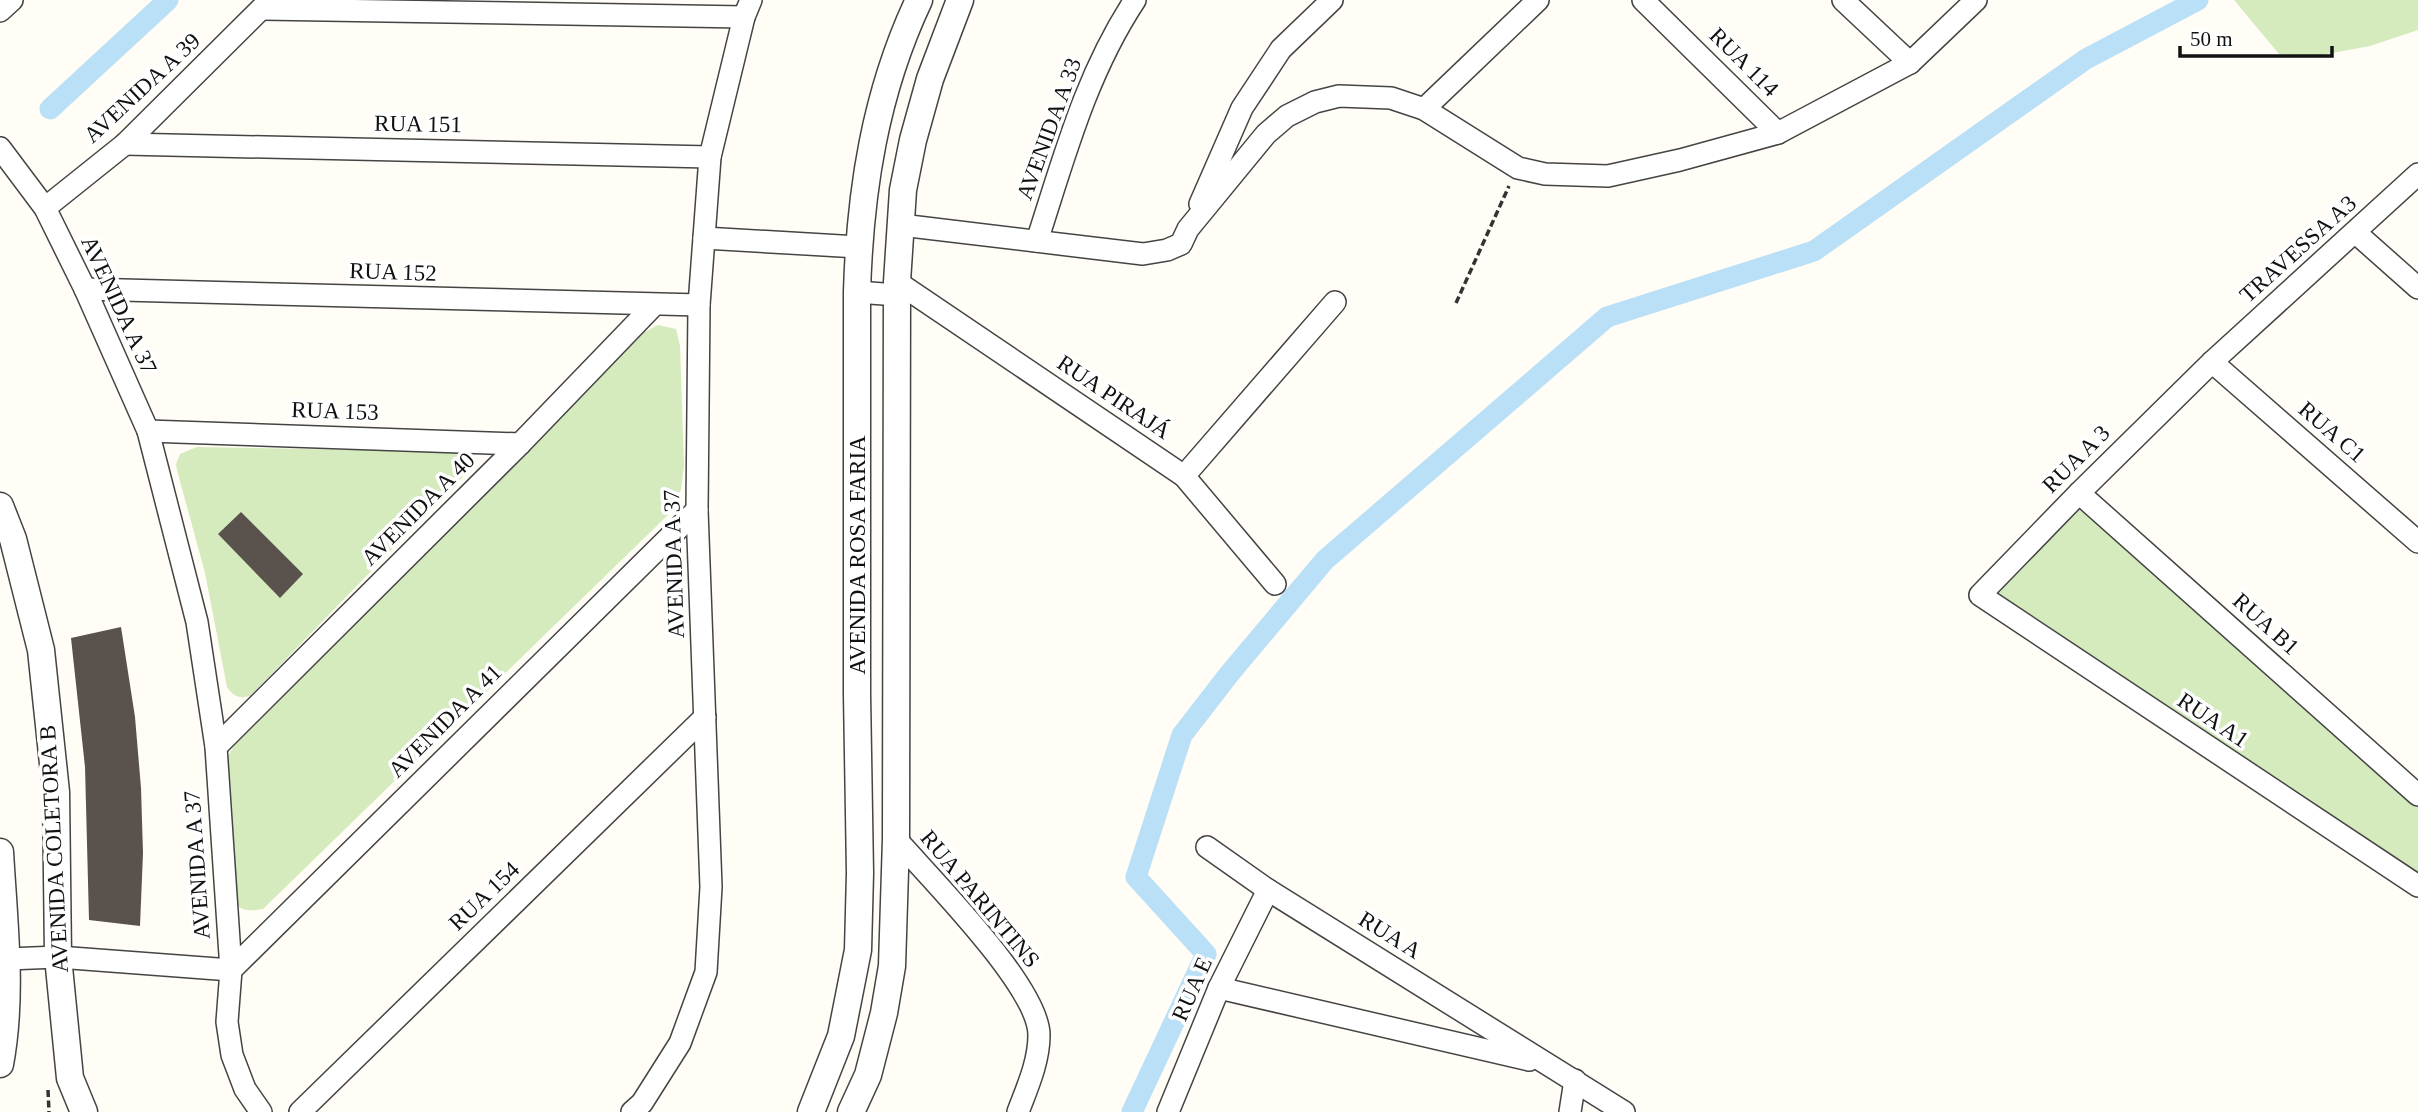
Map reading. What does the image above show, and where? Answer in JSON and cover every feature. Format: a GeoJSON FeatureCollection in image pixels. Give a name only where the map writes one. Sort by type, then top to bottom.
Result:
{"type":"FeatureCollection","features":[{"type":"Feature","properties":{"kind":"street"},"geometry":{"type":"LineString","coordinates":[[0,10],[12,0]]}},
{"type":"Feature","properties":{"kind":"street","name":"AVENIDA ROSA FARIA"},"geometry":{"type":"LineString","coordinates":[[811,1112],[841,1036],[858,950],[858,247],[867,169],[878,116],[919,0]]}},
{"type":"Feature","properties":{"kind":"street","name":"AVENIDA ROSA FARIA"},"geometry":{"type":"LineString","coordinates":[[851,1112],[868,1075],[884,1013],[892,966],[896,839],[897,289],[903,190],[930,79],[960,0]]}},
{"type":"Feature","properties":{"kind":"street","name":"AVENIDA A 33"},"geometry":{"type":"LineString","coordinates":[[1037,241],[1095,70],[1135,0]]}},
{"type":"Feature","properties":{"kind":"street"},"geometry":{"type":"LineString","coordinates":[[901,225],[1143,254],[1167,250],[1181,244],[1242,108],[1281,49],[1332,0]]}},
{"type":"Feature","properties":{"kind":"street"},"geometry":{"type":"LineString","coordinates":[[1424,109],[1538,0]]}},
{"type":"Feature","properties":{"kind":"street","name":"RUA 114"},"geometry":{"type":"LineString","coordinates":[[1644,0],[1778,133]]}},
{"type":"Feature","properties":{"kind":"street"},"geometry":{"type":"LineString","coordinates":[[1843,0],[1910,63]]}},
{"type":"Feature","properties":{"kind":"street"},"geometry":{"type":"LineString","coordinates":[[1188,229],[1266,134],[1287,116],[1315,102],[1339,96],[1391,98],[1424,109],[1518,168],[1545,174],[1608,176],[1680,160],[1778,133],[1910,63],[1976,0]]}},
{"type":"Feature","properties":{"kind":"street"},"geometry":{"type":"LineString","coordinates":[[267,5],[748,8]]}},
{"type":"Feature","properties":{"kind":"street","name":"AVENIDA A 39"},"geometry":{"type":"LineString","coordinates":[[45,208],[125,144],[267,5]]}},
{"type":"Feature","properties":{"kind":"street","name":"AVENIDA A 37"},"geometry":{"type":"LineString","coordinates":[[632,1112],[642,1103],[680,1043],[706,972],[711,887],[697,510],[699,305],[710,157],[748,8]]}},
{"type":"Feature","properties":{"kind":"street","name":"RUA 151"},"geometry":{"type":"LineString","coordinates":[[125,144],[710,157]]}},
{"type":"Feature","properties":{"kind":"street","name":"AVENIDA A 37"},"geometry":{"type":"LineString","coordinates":[[0,148],[45,208],[85,289],[148,431],[198,622],[216,747],[231,970],[227,1022],[232,1055],[245,1089],[261,1112]]}},
{"type":"Feature","properties":{"kind":"street","name":"TRAVESSA A3"},"geometry":{"type":"LineString","coordinates":[[2212,362],[2418,174]]}},
{"type":"Feature","properties":{"kind":"street"},"geometry":{"type":"LineString","coordinates":[[2356,233],[2418,288]]}},
{"type":"Feature","properties":{"kind":"street"},"geometry":{"type":"LineString","coordinates":[[704,238],[858,247]]}},
{"type":"Feature","properties":{"kind":"street","name":"RUA 152"},"geometry":{"type":"LineString","coordinates":[[85,289],[699,305]]}},
{"type":"Feature","properties":{"kind":"street"},"geometry":{"type":"LineString","coordinates":[[857,292],[897,289]]}},
{"type":"Feature","properties":{"kind":"street","name":"RUA PIRAJÁ"},"geometry":{"type":"LineString","coordinates":[[897,289],[1184,476],[1275,584]]}},
{"type":"Feature","properties":{"kind":"street"},"geometry":{"type":"LineString","coordinates":[[1184,476],[1335,302]]}},
{"type":"Feature","properties":{"kind":"street","name":"AVENIDA A 40"},"geometry":{"type":"LineString","coordinates":[[216,747],[520,444],[654,305]]}},
{"type":"Feature","properties":{"kind":"street","name":"RUA A 3"},"geometry":{"type":"LineString","coordinates":[[1980,595],[2212,362]]}},
{"type":"Feature","properties":{"kind":"street","name":"RUA C1"},"geometry":{"type":"LineString","coordinates":[[2212,362],[2418,542]]}},
{"type":"Feature","properties":{"kind":"street","name":"RUA 153"},"geometry":{"type":"LineString","coordinates":[[148,431],[520,444]]}},
{"type":"Feature","properties":{"kind":"street","name":"RUA B1"},"geometry":{"type":"LineString","coordinates":[[2079,493],[2418,795]]}},
{"type":"Feature","properties":{"kind":"street","name":"AVENIDA COLETORA B"},"geometry":{"type":"LineString","coordinates":[[0,506],[13,539],[41,650],[56,792],[58,957],[70,1079],[84,1112]]}},
{"type":"Feature","properties":{"kind":"street","name":"AVENIDA A 41"},"geometry":{"type":"LineString","coordinates":[[231,970],[697,510]]}},
{"type":"Feature","properties":{"kind":"street","name":"RUA A1"},"geometry":{"type":"LineString","coordinates":[[1980,595],[2418,886]]}},
{"type":"Feature","properties":{"kind":"street"},"geometry":{"type":"LineString","coordinates":[[857,694],[895,693]]}},
{"type":"Feature","properties":{"kind":"street","name":"RUA 154"},"geometry":{"type":"LineString","coordinates":[[300,1112],[705,717]]}},
{"type":"Feature","properties":{"kind":"street","name":"RUA PARINTINS"},"geometry":{"type":"LineString","coordinates":[[896,839],[1009,968],[1030,1003],[1040,1034],[1033,1074],[1018,1112]]}},
{"type":"Feature","properties":{"kind":"street","name":"RUA A"},"geometry":{"type":"LineString","coordinates":[[1207,847],[1268,890],[1624,1112]]}},
{"type":"Feature","properties":{"kind":"street"},"geometry":{"type":"LineString","coordinates":[[0,852],[7,959],[0,1064]]}},
{"type":"Feature","properties":{"kind":"street","name":"RUA E"},"geometry":{"type":"LineString","coordinates":[[1168,1112],[1219,988],[1268,890]]}},
{"type":"Feature","properties":{"kind":"street"},"geometry":{"type":"LineString","coordinates":[[7,959],[58,957],[231,970]]}},
{"type":"Feature","properties":{"kind":"street","name":"RUA A"},"geometry":{"type":"LineString","coordinates":[[1219,988],[1548,1065]]}},
{"type":"Feature","properties":{"kind":"street"},"geometry":{"type":"LineString","coordinates":[[1570,1112],[1575,1080]]}},
{"type":"Feature","properties":{"kind":"path"},"geometry":{"type":"LineString","coordinates":[[1456,303],[1518,168]]}},
{"type":"Feature","properties":{"kind":"green space"},"geometry":{"type":"Polygon","coordinates":[[[2234,0],[2418,0],[2418,30],[2370,46],[2316,56],[2279,54],[2234,0]]]}},
{"type":"Feature","properties":{"kind":"green space"},"geometry":{"type":"Polygon","coordinates":[[[658,325],[676,329],[680,346],[684,466],[681,489],[671,512],[263,909],[242,909],[234,902],[229,881],[227,758],[234,746],[641,334],[658,325]]]}},
{"type":"Feature","properties":{"kind":"green space"},"geometry":{"type":"Polygon","coordinates":[[[197,447],[469,452],[476,463],[250,696],[239,697],[227,687],[205,573],[177,470],[180,454],[197,447]]]}},
{"type":"Feature","properties":{"kind":"green space"},"geometry":{"type":"Polygon","coordinates":[[[2078,508],[2418,804],[2418,875],[1998,593],[2078,508]]]}},
{"type":"Feature","properties":{"kind":"building"},"geometry":{"type":"Polygon","coordinates":[[[241,512],[303,574],[280,598],[218,534],[241,512]]]}},
{"type":"Feature","properties":{"kind":"building"},"geometry":{"type":"Polygon","coordinates":[[[121,627],[135,717],[141,788],[143,853],[140,926],[89,920],[85,767],[71,638],[121,627]]]}},
{"type":"Feature","properties":{"kind":"waterway"},"geometry":{"type":"LineString","coordinates":[[50,109],[168,0]]}},
{"type":"Feature","properties":{"kind":"waterway"},"geometry":{"type":"LineString","coordinates":[[1132,1112],[1206,954],[1136,877],[1182,735],[1325,560],[1607,317],[1814,251],[2086,59],[2198,0]]}}]}
